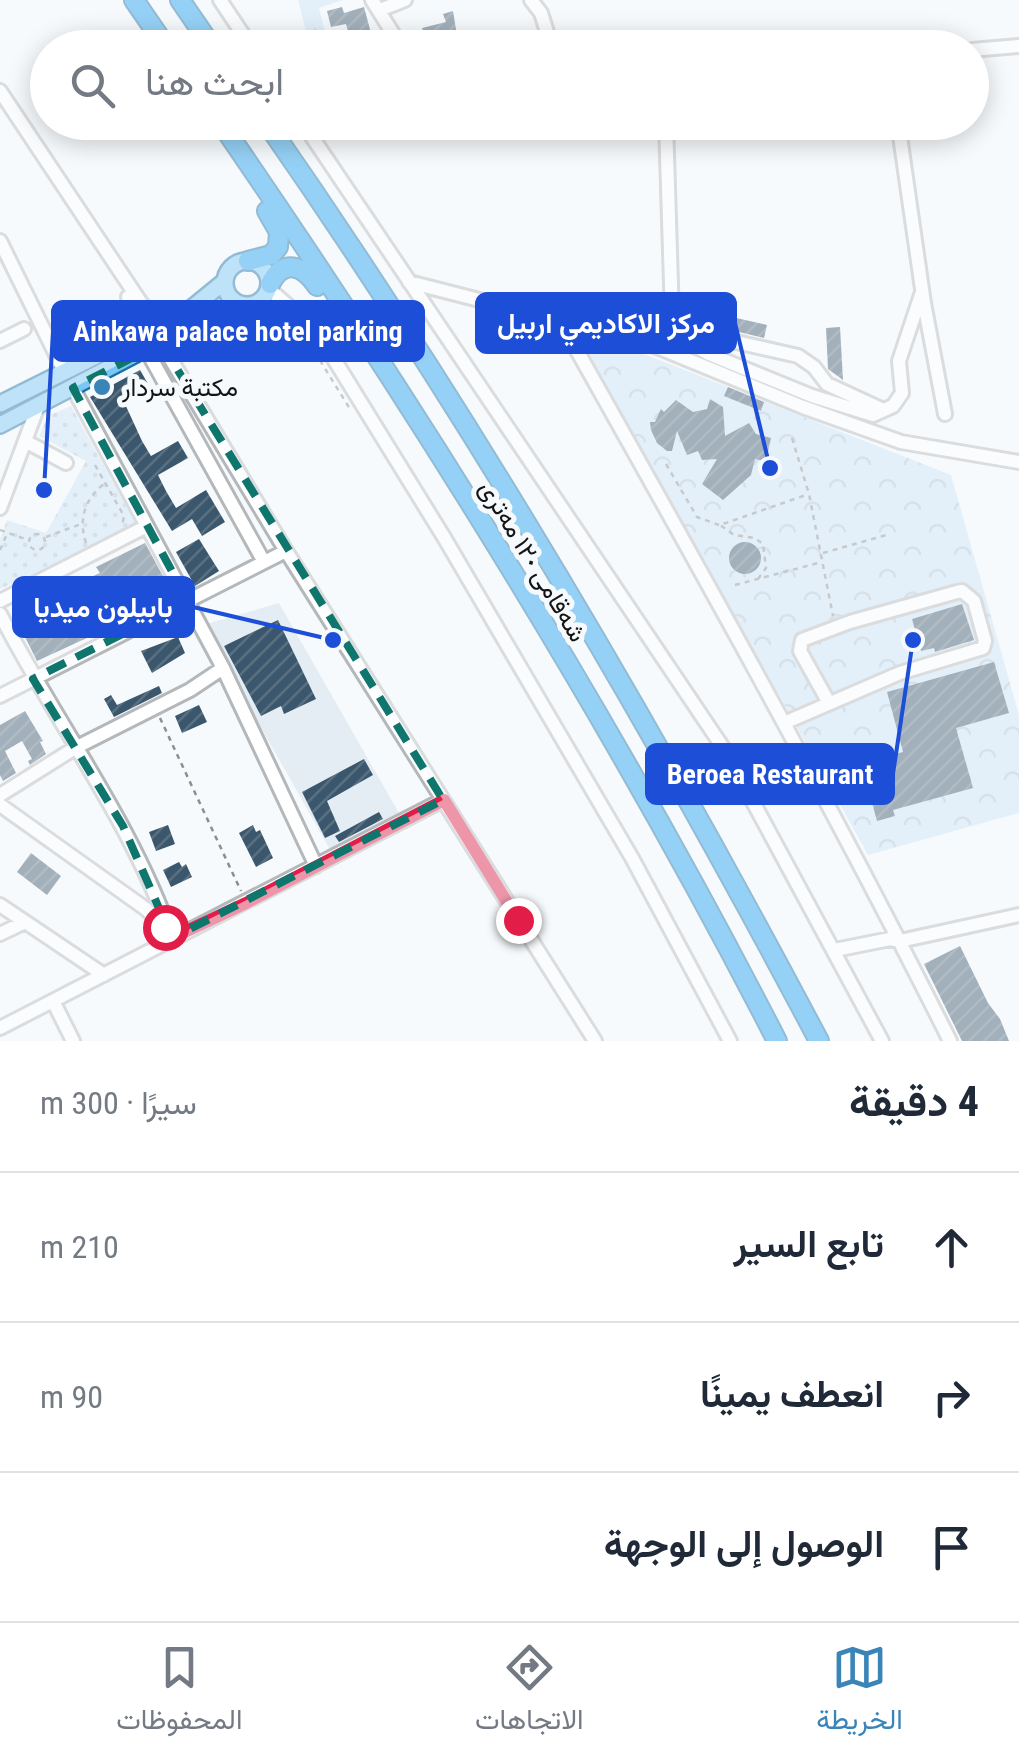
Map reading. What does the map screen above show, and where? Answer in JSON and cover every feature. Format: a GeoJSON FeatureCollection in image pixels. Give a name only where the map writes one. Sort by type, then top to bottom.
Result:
{"type":"FeatureCollection","features":[{"type":"Feature","properties":{"kind":"highway"},"geometry":{"type":"LineString","coordinates":[[134,0],[155,30]]}},
{"type":"Feature","properties":{"kind":"highway"},"geometry":{"type":"LineString","coordinates":[[180,0],[201,30]]}},
{"type":"Feature","properties":{"kind":"highway","name":"شەقامی ١٢٠ مەتری"},"geometry":{"type":"LineString","coordinates":[[232,140],[358,328],[491,538],[588,701],[777,1041]]}},
{"type":"Feature","properties":{"kind":"highway","name":"شەقامی ١٢٠ مەتری"},"geometry":{"type":"LineString","coordinates":[[278,140],[532,534],[677,780],[819,1041]]}},
{"type":"Feature","properties":{"kind":"highway"},"geometry":{"type":"LineString","coordinates":[[237,148],[280,237],[272,255],[248,261]]}},
{"type":"Feature","properties":{"kind":"highway"},"geometry":{"type":"LineString","coordinates":[[269,286],[282,268],[301,268],[328,301],[358,328]]}},
{"type":"Feature","properties":{"kind":"main road"},"geometry":{"type":"LineString","coordinates":[[0,404],[200,303],[225,281],[235,265],[248,261],[261,266],[269,286],[262,300],[199,321],[0,425]]}},
{"type":"Feature","properties":{"kind":"main road"},"geometry":{"type":"LineString","coordinates":[[225,281],[228,294],[247,305]]}},
{"type":"Feature","properties":{"kind":"street"},"geometry":{"type":"LineString","coordinates":[[220,0],[240,30]]}},
{"type":"Feature","properties":{"kind":"street"},"geometry":{"type":"LineString","coordinates":[[391,30],[376,5],[406,0]]}},
{"type":"Feature","properties":{"kind":"street"},"geometry":{"type":"LineString","coordinates":[[531,0],[542,13],[547,30]]}},
{"type":"Feature","properties":{"kind":"street"},"geometry":{"type":"LineString","coordinates":[[989,49],[1019,46]]}},
{"type":"Feature","properties":{"kind":"street"},"geometry":{"type":"LineString","coordinates":[[0,91],[30,137]]}},
{"type":"Feature","properties":{"kind":"street"},"geometry":{"type":"LineString","coordinates":[[32,140],[146,310],[168,320]]}},
{"type":"Feature","properties":{"kind":"street"},"geometry":{"type":"LineString","coordinates":[[314,140],[726,752],[882,1041]]}},
{"type":"Feature","properties":{"kind":"street"},"geometry":{"type":"LineString","coordinates":[[667,140],[672,317],[690,343],[812,396],[874,415],[893,406],[902,393],[899,360],[922,292]]}},
{"type":"Feature","properties":{"kind":"street"},"geometry":{"type":"LineString","coordinates":[[901,140],[922,292],[946,414]]}},
{"type":"Feature","properties":{"kind":"street"},"geometry":{"type":"LineString","coordinates":[[0,241],[64,372]]}},
{"type":"Feature","properties":{"kind":"street"},"geometry":{"type":"LineString","coordinates":[[102,246],[138,314],[138,335]]}},
{"type":"Feature","properties":{"kind":"street"},"geometry":{"type":"LineString","coordinates":[[410,282],[648,343],[803,407],[902,442],[1019,462]]}},
{"type":"Feature","properties":{"kind":"street"},"geometry":{"type":"LineString","coordinates":[[269,286],[309,322],[547,710],[730,1041]]}},
{"type":"Feature","properties":{"kind":"street"},"geometry":{"type":"LineString","coordinates":[[247,305],[281,312],[303,324],[338,369]]}},
{"type":"Feature","properties":{"kind":"street"},"geometry":{"type":"LineString","coordinates":[[561,322],[784,722],[950,1041]]}},
{"type":"Feature","properties":{"kind":"street"},"geometry":{"type":"LineString","coordinates":[[0,341],[24,329]]}},
{"type":"Feature","properties":{"kind":"street"},"geometry":{"type":"LineString","coordinates":[[679,329],[798,356],[828,384],[884,410]]}},
{"type":"Feature","properties":{"kind":"street"},"geometry":{"type":"LineString","coordinates":[[154,347],[594,1041]]}},
{"type":"Feature","properties":{"kind":"street"},"geometry":{"type":"LineString","coordinates":[[154,347],[264,562]]}},
{"type":"Feature","properties":{"kind":"street"},"geometry":{"type":"LineString","coordinates":[[73,388],[188,601],[316,866]]}},
{"type":"Feature","properties":{"kind":"street"},"geometry":{"type":"LineString","coordinates":[[0,508],[38,406]]}},
{"type":"Feature","properties":{"kind":"street"},"geometry":{"type":"LineString","coordinates":[[25,441],[66,464]]}},
{"type":"Feature","properties":{"kind":"street"},"geometry":{"type":"LineString","coordinates":[[0,601],[147,526]]}},
{"type":"Feature","properties":{"kind":"street"},"geometry":{"type":"LineString","coordinates":[[0,696],[286,551]]}},
{"type":"Feature","properties":{"kind":"street"},"geometry":{"type":"LineString","coordinates":[[784,722],[829,703],[900,673],[981,649],[986,644],[974,601],[962,591],[806,637],[800,644],[829,703]]}},
{"type":"Feature","properties":{"kind":"street"},"geometry":{"type":"LineString","coordinates":[[0,614],[33,679],[146,870],[172,938]]}},
{"type":"Feature","properties":{"kind":"street"},"geometry":{"type":"LineString","coordinates":[[0,796],[75,748],[190,690],[222,668]]}},
{"type":"Feature","properties":{"kind":"street"},"geometry":{"type":"LineString","coordinates":[[0,1028],[444,800]]}},
{"type":"Feature","properties":{"kind":"street"},"geometry":{"type":"LineString","coordinates":[[0,804],[146,909],[172,938]]}},
{"type":"Feature","properties":{"kind":"street"},"geometry":{"type":"LineString","coordinates":[[0,905],[104,976]]}},
{"type":"Feature","properties":{"kind":"street"},"geometry":{"type":"LineString","coordinates":[[835,950],[890,939],[900,941],[1019,915]]}},
{"type":"Feature","properties":{"kind":"street"},"geometry":{"type":"LineString","coordinates":[[0,934],[25,922]]}},
{"type":"Feature","properties":{"kind":"street"},"geometry":{"type":"LineString","coordinates":[[54,1000],[73,1041]]}},
{"type":"Feature","properties":{"kind":"path"},"geometry":{"type":"LineString","coordinates":[[281,324],[311,346],[352,412]]}},
{"type":"Feature","properties":{"kind":"path"},"geometry":{"type":"LineString","coordinates":[[188,346],[218,327]]}},
{"type":"Feature","properties":{"kind":"path"},"geometry":{"type":"LineString","coordinates":[[792,438],[809,494],[835,627]]}},
{"type":"Feature","properties":{"kind":"path"},"geometry":{"type":"LineString","coordinates":[[666,464],[697,517],[763,544],[766,568],[758,579]]}},
{"type":"Feature","properties":{"kind":"path"},"geometry":{"type":"LineString","coordinates":[[96,466],[124,516],[121,526]]}},
{"type":"Feature","properties":{"kind":"path"},"geometry":{"type":"LineString","coordinates":[[86,544],[82,524],[91,496],[105,483]]}},
{"type":"Feature","properties":{"kind":"path"},"geometry":{"type":"LineString","coordinates":[[720,525],[809,494]]}},
{"type":"Feature","properties":{"kind":"path"},"geometry":{"type":"LineString","coordinates":[[44,538],[82,524]]}},
{"type":"Feature","properties":{"kind":"path"},"geometry":{"type":"LineString","coordinates":[[0,530],[29,541],[37,550],[44,546],[44,538]]}},
{"type":"Feature","properties":{"kind":"path"},"geometry":{"type":"LineString","coordinates":[[0,550],[7,532]]}},
{"type":"Feature","properties":{"kind":"path"},"geometry":{"type":"LineString","coordinates":[[29,541],[36,533],[44,538]]}},
{"type":"Feature","properties":{"kind":"path"},"geometry":{"type":"LineString","coordinates":[[822,553],[890,534]]}},
{"type":"Feature","properties":{"kind":"path"},"geometry":{"type":"LineString","coordinates":[[735,585],[823,561]]}},
{"type":"Feature","properties":{"kind":"path"},"geometry":{"type":"LineString","coordinates":[[155,707],[246,903]]}},
{"type":"Feature","properties":{"kind":"highlighted area"},"geometry":{"type":"Polygon","coordinates":[[[161,343],[443,800],[172,938],[123,826],[33,679],[188,601],[73,388],[161,343]]]}},
{"type":"Feature","properties":{"kind":"shaded area"},"geometry":{"type":"Polygon","coordinates":[[[279,603],[400,815],[332,853],[203,625],[279,603]]]}},
{"type":"Feature","properties":{"kind":"green space"},"geometry":{"type":"Polygon","coordinates":[[[298,0],[343,0],[319,8],[325,30],[306,30],[298,0]]]}},
{"type":"Feature","properties":{"kind":"green space"},"geometry":{"type":"Polygon","coordinates":[[[581,340],[647,355],[951,475],[1019,715],[1019,813],[868,855],[581,340]]]}},
{"type":"Feature","properties":{"kind":"green space"},"geometry":{"type":"Polygon","coordinates":[[[71,406],[137,526],[0,589],[0,539],[7,520],[46,533],[86,461],[39,436],[48,416],[71,406]]]}},
{"type":"Feature","properties":{"kind":"building"},"geometry":{"type":"Polygon","coordinates":[[[342,7],[344,13],[364,7],[370,30],[348,30],[346,24],[331,27],[327,11],[342,7]]]}},
{"type":"Feature","properties":{"kind":"building"},"geometry":{"type":"Polygon","coordinates":[[[453,11],[456,30],[422,30],[446,22],[443,14],[453,11]]]}},
{"type":"Feature","properties":{"kind":"building"},"geometry":{"type":"Polygon","coordinates":[[[692,308],[767,325],[764,338],[689,320],[692,308]]]}},
{"type":"Feature","properties":{"kind":"building"},"geometry":{"type":"Polygon","coordinates":[[[840,327],[843,380],[828,369],[826,328],[840,327]]]}},
{"type":"Feature","properties":{"kind":"building"},"geometry":{"type":"Polygon","coordinates":[[[140,370],[151,389],[125,404],[142,441],[151,456],[178,441],[188,458],[158,475],[166,491],[176,508],[206,490],[225,522],[202,536],[192,519],[172,531],[90,397],[140,370]]]}},
{"type":"Feature","properties":{"kind":"building"},"geometry":{"type":"Polygon","coordinates":[[[728,387],[764,402],[761,411],[724,396],[728,387]]]}},
{"type":"Feature","properties":{"kind":"building"},"geometry":{"type":"Polygon","coordinates":[[[710,399],[723,407],[725,436],[749,423],[756,434],[771,438],[766,461],[755,459],[751,475],[723,500],[702,484],[717,459],[702,460],[698,451],[687,455],[677,431],[672,451],[667,451],[657,443],[651,430],[650,422],[655,422],[661,409],[664,412],[676,400],[693,412],[707,409],[710,399]]]}},
{"type":"Feature","properties":{"kind":"building"},"geometry":{"type":"Polygon","coordinates":[[[199,539],[219,571],[195,586],[176,552],[199,539]]]}},
{"type":"Feature","properties":{"kind":"building"},"geometry":{"type":"Polygon","coordinates":[[[745,542],[756,547],[761,558],[756,569],[745,574],[734,569],[729,558],[734,547],[745,542]]]}},
{"type":"Feature","properties":{"kind":"building"},"geometry":{"type":"Polygon","coordinates":[[[145,543],[170,589],[151,600],[154,607],[37,661],[13,613],[100,573],[96,567],[145,543]]]}},
{"type":"Feature","properties":{"kind":"building"},"geometry":{"type":"Polygon","coordinates":[[[962,604],[974,640],[935,652],[934,648],[921,651],[912,619],[962,604]]]}},
{"type":"Feature","properties":{"kind":"building"},"geometry":{"type":"Polygon","coordinates":[[[278,620],[316,699],[284,714],[281,706],[261,716],[224,646],[278,620]]]}},
{"type":"Feature","properties":{"kind":"building"},"geometry":{"type":"Polygon","coordinates":[[[178,637],[185,653],[152,673],[141,651],[178,637]]]}},
{"type":"Feature","properties":{"kind":"building"},"geometry":{"type":"Polygon","coordinates":[[[994,662],[1009,713],[956,728],[973,788],[893,810],[895,816],[877,821],[859,755],[877,750],[880,758],[903,752],[887,692],[994,662]]]}},
{"type":"Feature","properties":{"kind":"building"},"geometry":{"type":"Polygon","coordinates":[[[159,686],[162,693],[114,717],[104,699],[111,695],[117,705],[159,686]]]}},
{"type":"Feature","properties":{"kind":"building"},"geometry":{"type":"Polygon","coordinates":[[[199,705],[207,722],[182,733],[175,716],[199,705]]]}},
{"type":"Feature","properties":{"kind":"building"},"geometry":{"type":"Polygon","coordinates":[[[25,711],[43,741],[40,742],[46,754],[30,765],[28,761],[32,759],[22,741],[5,751],[16,773],[3,781],[0,725],[25,711]]]}},
{"type":"Feature","properties":{"kind":"building"},"geometry":{"type":"Polygon","coordinates":[[[364,759],[373,775],[327,801],[340,831],[325,838],[302,792],[364,759]]]}},
{"type":"Feature","properties":{"kind":"building"},"geometry":{"type":"Polygon","coordinates":[[[379,812],[383,819],[339,842],[335,836],[379,812]]]}},
{"type":"Feature","properties":{"kind":"building"},"geometry":{"type":"Polygon","coordinates":[[[168,825],[175,844],[156,851],[149,832],[168,825]]]}},
{"type":"Feature","properties":{"kind":"building"},"geometry":{"type":"Polygon","coordinates":[[[253,825],[256,832],[260,830],[273,858],[256,867],[239,833],[253,825]]]}},
{"type":"Feature","properties":{"kind":"building"},"geometry":{"type":"Polygon","coordinates":[[[31,853],[61,876],[47,895],[17,872],[31,853]]]}},
{"type":"Feature","properties":{"kind":"building"},"geometry":{"type":"Polygon","coordinates":[[[179,862],[182,867],[186,864],[192,877],[171,887],[163,870],[179,862]]]}},
{"type":"Feature","properties":{"kind":"building"},"geometry":{"type":"Polygon","coordinates":[[[960,946],[1009,1041],[962,1041],[924,964],[960,946]]]}},
{"type":"Feature","properties":{"kind":"place","name":"مكتبة سردار"},"geometry":{"type":"Point","coordinates":[102,387]}},
{"type":"Feature","properties":{"kind":"place","name":"مركز الاكاديمي اربيل"},"geometry":{"type":"Point","coordinates":[770,468]}},
{"type":"Feature","properties":{"kind":"place","name":"Ainkawa palace hotel parking"},"geometry":{"type":"Point","coordinates":[44,490]}},
{"type":"Feature","properties":{"kind":"place","name":"بابيلون ميديا"},"geometry":{"type":"Point","coordinates":[333,640]}},
{"type":"Feature","properties":{"kind":"place","name":"Beroea Restaurant"},"geometry":{"type":"Point","coordinates":[913,640]}},
{"type":"Feature","properties":{"kind":"route"},"geometry":{"type":"LineString","coordinates":[[165,927],[172,938],[444,800],[518,920]]}}]}
